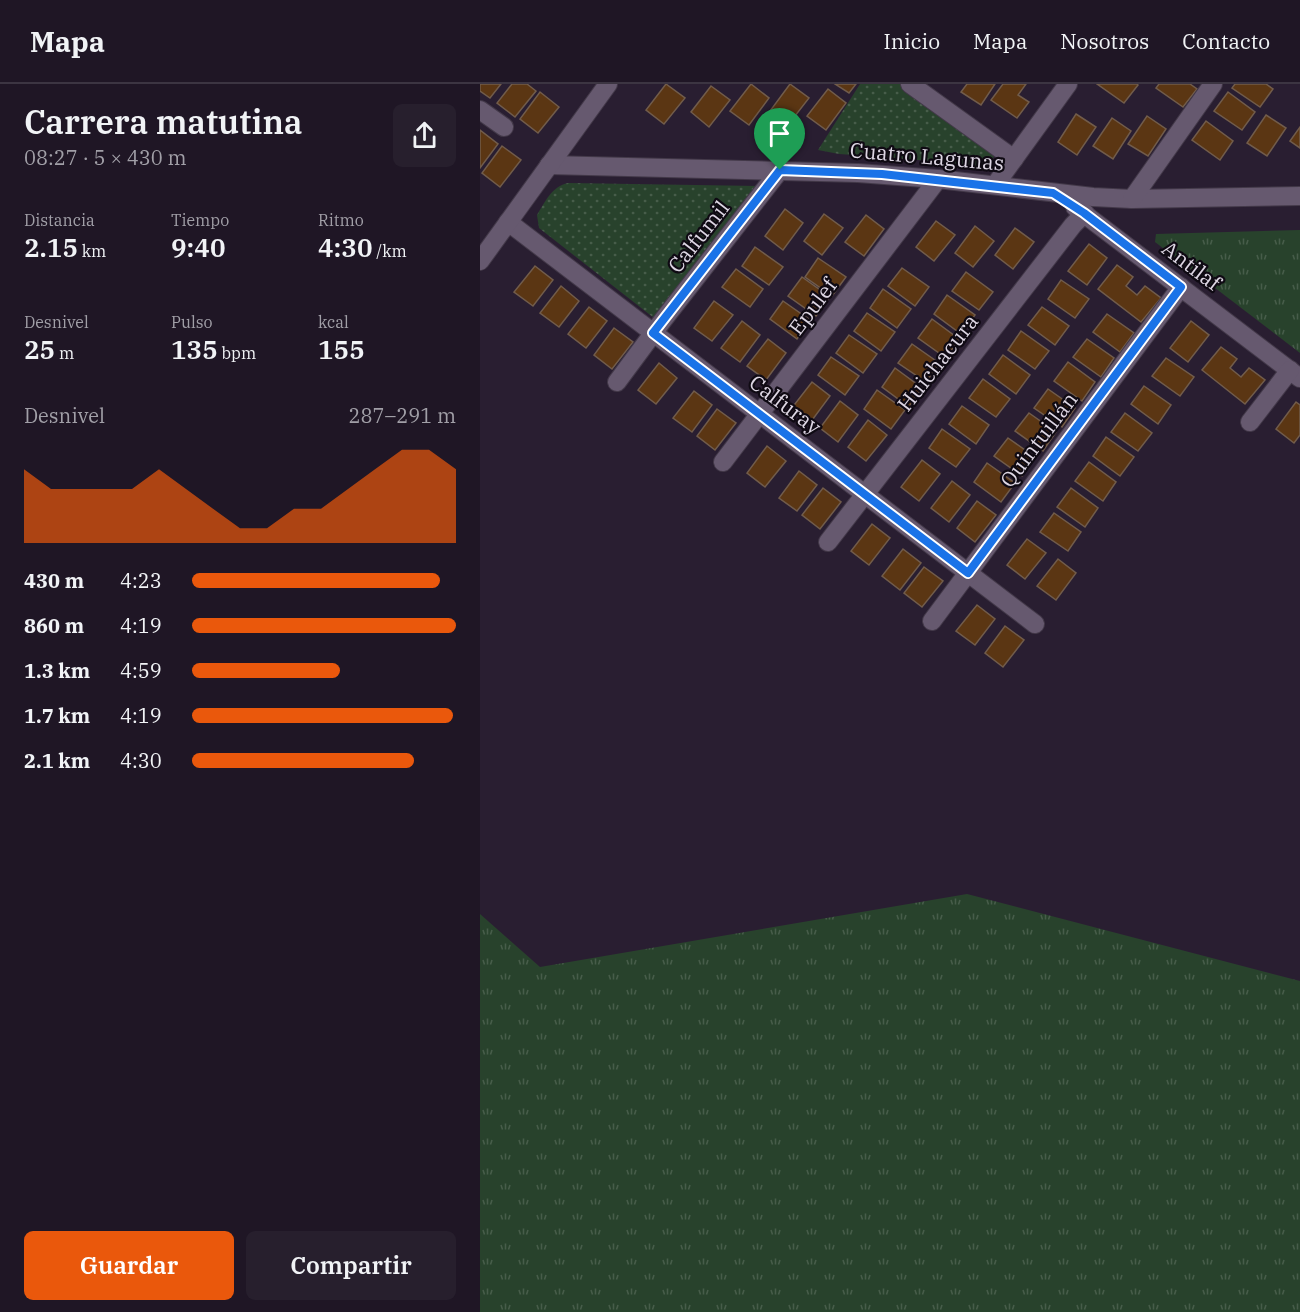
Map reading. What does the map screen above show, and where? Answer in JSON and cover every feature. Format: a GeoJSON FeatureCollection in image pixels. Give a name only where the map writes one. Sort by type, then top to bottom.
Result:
{"type":"FeatureCollection","features":[{"type":"Feature","properties":{"kind":"street"},"geometry":{"type":"LineString","coordinates":[[480,261],[608,84]]}},
{"type":"Feature","properties":{"kind":"street"},"geometry":{"type":"LineString","coordinates":[[910,84],[1014,159]]}},
{"type":"Feature","properties":{"kind":"street"},"geometry":{"type":"LineString","coordinates":[[995,185],[1068,84]]}},
{"type":"Feature","properties":{"kind":"street"},"geometry":{"type":"LineString","coordinates":[[1132,199],[1213,84]]}},
{"type":"Feature","properties":{"kind":"street"},"geometry":{"type":"LineString","coordinates":[[480,110],[504,128]]}},
{"type":"Feature","properties":{"kind":"street","name":"Cuatro Lagunas"},"geometry":{"type":"LineString","coordinates":[[549,165],[858,172],[1132,199],[1300,196]]}},
{"type":"Feature","properties":{"kind":"street","name":"Calfumil"},"geometry":{"type":"LineString","coordinates":[[617,382],[780,170]]}},
{"type":"Feature","properties":{"kind":"street","name":"Epulef"},"geometry":{"type":"LineString","coordinates":[[723,462],[938,179]]}},
{"type":"Feature","properties":{"kind":"street","name":"Antilaf"},"geometry":{"type":"LineString","coordinates":[[1053,193],[1084,213],[1295,374]]}},
{"type":"Feature","properties":{"kind":"street","name":"Huichacura"},"geometry":{"type":"LineString","coordinates":[[828,542],[1084,213]]}},
{"type":"Feature","properties":{"kind":"street","name":"Calfuray"},"geometry":{"type":"LineString","coordinates":[[508,222],[1035,624]]}},
{"type":"Feature","properties":{"kind":"street","name":"Quintuillán"},"geometry":{"type":"LineString","coordinates":[[932,621],[1181,287]]}},
{"type":"Feature","properties":{"kind":"street"},"geometry":{"type":"LineString","coordinates":[[1250,422],[1295,374]]}},
{"type":"Feature","properties":{"kind":"green space"},"geometry":{"type":"Polygon","coordinates":[[[860,84],[901,84],[992,150],[994,156],[991,164],[984,167],[839,154],[818,150],[860,84]]]}},
{"type":"Feature","properties":{"kind":"green space"},"geometry":{"type":"Polygon","coordinates":[[[568,183],[759,186],[654,318],[539,228],[537,215],[546,200],[558,187],[568,183]]]}},
{"type":"Feature","properties":{"kind":"green space"},"geometry":{"type":"Polygon","coordinates":[[[1300,230],[1300,353],[1155,242],[1156,234],[1300,230]]]}},
{"type":"Feature","properties":{"kind":"green space"},"geometry":{"type":"Polygon","coordinates":[[[967,894],[1300,981],[1300,1312],[480,1312],[480,914],[540,967],[967,894]]]}},
{"type":"Feature","properties":{"kind":"building"},"geometry":{"type":"Polygon","coordinates":[[[480,84],[501,84],[490,98],[480,91],[480,84]]]}},
{"type":"Feature","properties":{"kind":"building"},"geometry":{"type":"Polygon","coordinates":[[[512,84],[527,84],[536,91],[515,117],[497,103],[512,84]]]}},
{"type":"Feature","properties":{"kind":"building"},"geometry":{"type":"Polygon","coordinates":[[[666,84],[685,98],[664,124],[646,110],[666,84]]]}},
{"type":"Feature","properties":{"kind":"building"},"geometry":{"type":"Polygon","coordinates":[[[751,84],[769,98],[749,125],[730,111],[751,84]]]}},
{"type":"Feature","properties":{"kind":"building"},"geometry":{"type":"Polygon","coordinates":[[[790,84],[809,98],[788,125],[770,111],[790,84]]]}},
{"type":"Feature","properties":{"kind":"building"},"geometry":{"type":"Polygon","coordinates":[[[835,84],[856,84],[849,93],[835,84]]]}},
{"type":"Feature","properties":{"kind":"building"},"geometry":{"type":"Polygon","coordinates":[[[967,84],[995,84],[981,105],[961,92],[967,84]]]}},
{"type":"Feature","properties":{"kind":"building"},"geometry":{"type":"Polygon","coordinates":[[[1003,84],[1026,84],[1018,95],[1029,102],[1017,118],[991,100],[1003,84]]]}},
{"type":"Feature","properties":{"kind":"building"},"geometry":{"type":"Polygon","coordinates":[[[1097,84],[1137,84],[1138,85],[1124,103],[1097,84]]]}},
{"type":"Feature","properties":{"kind":"building"},"geometry":{"type":"Polygon","coordinates":[[[1159,84],[1190,84],[1197,89],[1183,107],[1156,88],[1159,84]]]}},
{"type":"Feature","properties":{"kind":"building"},"geometry":{"type":"Polygon","coordinates":[[[1235,84],[1266,84],[1273,89],[1260,107],[1232,88],[1235,84]]]}},
{"type":"Feature","properties":{"kind":"building"},"geometry":{"type":"Polygon","coordinates":[[[711,86],[730,100],[709,127],[691,112],[711,86]]]}},
{"type":"Feature","properties":{"kind":"building"},"geometry":{"type":"Polygon","coordinates":[[[828,89],[846,103],[826,130],[807,116],[828,89]]]}},
{"type":"Feature","properties":{"kind":"building"},"geometry":{"type":"Polygon","coordinates":[[[540,92],[559,107],[538,133],[520,119],[540,92]]]}},
{"type":"Feature","properties":{"kind":"building"},"geometry":{"type":"Polygon","coordinates":[[[1228,92],[1255,112],[1242,130],[1214,111],[1228,92]]]}},
{"type":"Feature","properties":{"kind":"building"},"geometry":{"type":"Polygon","coordinates":[[[1076,114],[1096,127],[1077,155],[1058,142],[1076,114]]]}},
{"type":"Feature","properties":{"kind":"building"},"geometry":{"type":"Polygon","coordinates":[[[1266,115],[1286,128],[1267,156],[1247,143],[1266,115]]]}},
{"type":"Feature","properties":{"kind":"building"},"geometry":{"type":"Polygon","coordinates":[[[1147,116],[1166,129],[1148,156],[1128,144],[1147,116]]]}},
{"type":"Feature","properties":{"kind":"building"},"geometry":{"type":"Polygon","coordinates":[[[1112,118],[1131,131],[1113,159],[1093,146],[1112,118]]]}},
{"type":"Feature","properties":{"kind":"building"},"geometry":{"type":"Polygon","coordinates":[[[1206,121],[1233,141],[1220,160],[1192,140],[1206,121]]]}},
{"type":"Feature","properties":{"kind":"building"},"geometry":{"type":"Polygon","coordinates":[[[1300,127],[1300,148],[1290,141],[1300,127]]]}},
{"type":"Feature","properties":{"kind":"building"},"geometry":{"type":"Polygon","coordinates":[[[480,130],[498,144],[480,168],[480,130]]]}},
{"type":"Feature","properties":{"kind":"building"},"geometry":{"type":"Polygon","coordinates":[[[502,146],[521,160],[500,187],[482,173],[502,146]]]}},
{"type":"Feature","properties":{"kind":"building"},"geometry":{"type":"Polygon","coordinates":[[[785,209],[803,223],[783,250],[765,236],[785,209]]]}},
{"type":"Feature","properties":{"kind":"building"},"geometry":{"type":"Polygon","coordinates":[[[824,214],[843,228],[822,255],[804,241],[824,214]]]}},
{"type":"Feature","properties":{"kind":"building"},"geometry":{"type":"Polygon","coordinates":[[[866,215],[884,229],[864,256],[845,242],[866,215]]]}},
{"type":"Feature","properties":{"kind":"building"},"geometry":{"type":"Polygon","coordinates":[[[936,221],[955,235],[934,261],[916,247],[936,221]]]}},
{"type":"Feature","properties":{"kind":"building"},"geometry":{"type":"Polygon","coordinates":[[[975,226],[994,241],[973,267],[955,253],[975,226]]]}},
{"type":"Feature","properties":{"kind":"building"},"geometry":{"type":"Polygon","coordinates":[[[1015,228],[1034,242],[1013,269],[995,255],[1015,228]]]}},
{"type":"Feature","properties":{"kind":"building"},"geometry":{"type":"Polygon","coordinates":[[[1089,244],[1107,258],[1087,285],[1068,271],[1089,244]]]}},
{"type":"Feature","properties":{"kind":"building"},"geometry":{"type":"Polygon","coordinates":[[[755,247],[783,267],[769,285],[742,266],[755,247]]]}},
{"type":"Feature","properties":{"kind":"building"},"geometry":{"type":"Polygon","coordinates":[[[818,258],[846,277],[832,296],[805,277],[818,258]]]}},
{"type":"Feature","properties":{"kind":"building"},"geometry":{"type":"Polygon","coordinates":[[[1117,265],[1133,277],[1126,286],[1137,295],[1145,286],[1161,298],[1141,322],[1098,289],[1117,265]]]}},
{"type":"Feature","properties":{"kind":"building"},"geometry":{"type":"Polygon","coordinates":[[[535,266],[553,280],[533,306],[514,292],[535,266]]]}},
{"type":"Feature","properties":{"kind":"building"},"geometry":{"type":"Polygon","coordinates":[[[902,268],[929,287],[915,306],[888,286],[902,268]]]}},
{"type":"Feature","properties":{"kind":"building"},"geometry":{"type":"Polygon","coordinates":[[[736,269],[763,289],[750,307],[722,287],[736,269]]]}},
{"type":"Feature","properties":{"kind":"building"},"geometry":{"type":"Polygon","coordinates":[[[966,272],[993,292],[979,310],[952,291],[966,272]]]}},
{"type":"Feature","properties":{"kind":"building"},"geometry":{"type":"Polygon","coordinates":[[[802,277],[830,297],[816,316],[788,296],[802,277]]]}},
{"type":"Feature","properties":{"kind":"building"},"geometry":{"type":"Polygon","coordinates":[[[1061,280],[1089,299],[1075,318],[1048,299],[1061,280]]]}},
{"type":"Feature","properties":{"kind":"building"},"geometry":{"type":"Polygon","coordinates":[[[561,286],[579,301],[559,327],[540,313],[561,286]]]}},
{"type":"Feature","properties":{"kind":"building"},"geometry":{"type":"Polygon","coordinates":[[[883,289],[911,309],[897,328],[870,308],[883,289]]]}},
{"type":"Feature","properties":{"kind":"building"},"geometry":{"type":"Polygon","coordinates":[[[947,295],[975,315],[961,334],[934,314],[947,295]]]}},
{"type":"Feature","properties":{"kind":"building"},"geometry":{"type":"Polygon","coordinates":[[[714,301],[733,315],[712,341],[694,328],[714,301]]]}},
{"type":"Feature","properties":{"kind":"building"},"geometry":{"type":"Polygon","coordinates":[[[783,301],[810,320],[797,339],[770,319],[783,301]]]}},
{"type":"Feature","properties":{"kind":"building"},"geometry":{"type":"Polygon","coordinates":[[[589,307],[607,321],[586,348],[568,334],[589,307]]]}},
{"type":"Feature","properties":{"kind":"building"},"geometry":{"type":"Polygon","coordinates":[[[1042,307],[1069,326],[1055,345],[1028,325],[1042,307]]]}},
{"type":"Feature","properties":{"kind":"building"},"geometry":{"type":"Polygon","coordinates":[[[867,313],[895,332],[881,351],[854,331],[867,313]]]}},
{"type":"Feature","properties":{"kind":"building"},"geometry":{"type":"Polygon","coordinates":[[[1107,314],[1134,333],[1120,352],[1093,332],[1107,314]]]}},
{"type":"Feature","properties":{"kind":"building"},"geometry":{"type":"Polygon","coordinates":[[[932,319],[959,339],[946,358],[918,338],[932,319]]]}},
{"type":"Feature","properties":{"kind":"building"},"geometry":{"type":"Polygon","coordinates":[[[742,321],[760,335],[740,362],[721,348],[742,321]]]}},
{"type":"Feature","properties":{"kind":"building"},"geometry":{"type":"Polygon","coordinates":[[[1191,321],[1209,335],[1188,362],[1170,348],[1191,321]]]}},
{"type":"Feature","properties":{"kind":"building"},"geometry":{"type":"Polygon","coordinates":[[[614,328],[633,342],[612,369],[594,355],[614,328]]]}},
{"type":"Feature","properties":{"kind":"building"},"geometry":{"type":"Polygon","coordinates":[[[1021,331],[1049,351],[1035,369],[1008,350],[1021,331]]]}},
{"type":"Feature","properties":{"kind":"building"},"geometry":{"type":"Polygon","coordinates":[[[849,335],[877,354],[863,373],[836,353],[849,335]]]}},
{"type":"Feature","properties":{"kind":"building"},"geometry":{"type":"Polygon","coordinates":[[[768,339],[786,353],[766,380],[747,366],[768,339]]]}},
{"type":"Feature","properties":{"kind":"building"},"geometry":{"type":"Polygon","coordinates":[[[1087,339],[1114,358],[1101,377],[1073,357],[1087,339]]]}},
{"type":"Feature","properties":{"kind":"building"},"geometry":{"type":"Polygon","coordinates":[[[912,344],[939,363],[926,382],[898,363],[912,344]]]}},
{"type":"Feature","properties":{"kind":"building"},"geometry":{"type":"Polygon","coordinates":[[[1221,347],[1237,359],[1230,368],[1241,377],[1249,368],[1265,380],[1245,404],[1202,370],[1221,347]]]}},
{"type":"Feature","properties":{"kind":"building"},"geometry":{"type":"Polygon","coordinates":[[[1003,355],[1030,375],[1016,394],[989,374],[1003,355]]]}},
{"type":"Feature","properties":{"kind":"building"},"geometry":{"type":"Polygon","coordinates":[[[831,357],[859,376],[845,395],[818,375],[831,357]]]}},
{"type":"Feature","properties":{"kind":"building"},"geometry":{"type":"Polygon","coordinates":[[[1166,358],[1194,377],[1180,396],[1152,376],[1166,358]]]}},
{"type":"Feature","properties":{"kind":"building"},"geometry":{"type":"Polygon","coordinates":[[[1068,362],[1095,382],[1082,401],[1054,381],[1068,362]]]}},
{"type":"Feature","properties":{"kind":"building"},"geometry":{"type":"Polygon","coordinates":[[[659,363],[677,378],[656,404],[638,390],[659,363]]]}},
{"type":"Feature","properties":{"kind":"building"},"geometry":{"type":"Polygon","coordinates":[[[895,368],[922,388],[909,407],[882,387],[895,368]]]}},
{"type":"Feature","properties":{"kind":"building"},"geometry":{"type":"Polygon","coordinates":[[[983,379],[1010,399],[996,417],[969,398],[983,379]]]}},
{"type":"Feature","properties":{"kind":"building"},"geometry":{"type":"Polygon","coordinates":[[[812,382],[830,396],[810,423],[791,409],[812,382]]]}},
{"type":"Feature","properties":{"kind":"building"},"geometry":{"type":"Polygon","coordinates":[[[1144,386],[1171,405],[1158,424],[1131,404],[1144,386]]]}},
{"type":"Feature","properties":{"kind":"building"},"geometry":{"type":"Polygon","coordinates":[[[1048,389],[1075,408],[1062,427],[1034,408],[1048,389]]]}},
{"type":"Feature","properties":{"kind":"building"},"geometry":{"type":"Polygon","coordinates":[[[877,390],[905,410],[891,429],[864,409],[877,390]]]}},
{"type":"Feature","properties":{"kind":"building"},"geometry":{"type":"Polygon","coordinates":[[[694,391],[712,405],[692,432],[673,418],[694,391]]]}},
{"type":"Feature","properties":{"kind":"building"},"geometry":{"type":"Polygon","coordinates":[[[840,401],[858,415],[838,442],[820,428],[840,401]]]}},
{"type":"Feature","properties":{"kind":"building"},"geometry":{"type":"Polygon","coordinates":[[[1296,402],[1300,405],[1300,435],[1294,443],[1276,429],[1296,402]]]}},
{"type":"Feature","properties":{"kind":"building"},"geometry":{"type":"Polygon","coordinates":[[[962,406],[989,425],[976,444],[949,424],[962,406]]]}},
{"type":"Feature","properties":{"kind":"building"},"geometry":{"type":"Polygon","coordinates":[[[717,409],[736,423],[715,450],[697,436],[717,409]]]}},
{"type":"Feature","properties":{"kind":"building"},"geometry":{"type":"Polygon","coordinates":[[[1029,413],[1056,432],[1043,451],[1015,431],[1029,413]]]}},
{"type":"Feature","properties":{"kind":"building"},"geometry":{"type":"Polygon","coordinates":[[[1125,413],[1152,433],[1138,451],[1111,432],[1125,413]]]}},
{"type":"Feature","properties":{"kind":"building"},"geometry":{"type":"Polygon","coordinates":[[[868,420],[887,435],[866,461],[848,447],[868,420]]]}},
{"type":"Feature","properties":{"kind":"building"},"geometry":{"type":"Polygon","coordinates":[[[942,429],[970,449],[956,467],[929,448],[942,429]]]}},
{"type":"Feature","properties":{"kind":"building"},"geometry":{"type":"Polygon","coordinates":[[[1106,437],[1134,457],[1120,476],[1093,456],[1106,437]]]}},
{"type":"Feature","properties":{"kind":"building"},"geometry":{"type":"Polygon","coordinates":[[[1008,438],[1035,457],[1022,476],[994,456],[1008,438]]]}},
{"type":"Feature","properties":{"kind":"building"},"geometry":{"type":"Polygon","coordinates":[[[767,446],[786,461],[765,487],[747,473],[767,446]]]}},
{"type":"Feature","properties":{"kind":"building"},"geometry":{"type":"Polygon","coordinates":[[[922,460],[940,474],[919,501],[901,487],[922,460]]]}},
{"type":"Feature","properties":{"kind":"building"},"geometry":{"type":"Polygon","coordinates":[[[1089,462],[1116,482],[1103,501],[1075,481],[1089,462]]]}},
{"type":"Feature","properties":{"kind":"building"},"geometry":{"type":"Polygon","coordinates":[[[987,463],[1015,483],[1001,502],[974,482],[987,463]]]}},
{"type":"Feature","properties":{"kind":"building"},"geometry":{"type":"Polygon","coordinates":[[[799,471],[817,485],[797,511],[779,498],[799,471]]]}},
{"type":"Feature","properties":{"kind":"building"},"geometry":{"type":"Polygon","coordinates":[[[952,481],[970,495],[949,522],[931,508],[952,481]]]}},
{"type":"Feature","properties":{"kind":"building"},"geometry":{"type":"Polygon","coordinates":[[[823,488],[841,502],[820,529],[802,515],[823,488]]]}},
{"type":"Feature","properties":{"kind":"building"},"geometry":{"type":"Polygon","coordinates":[[[1071,488],[1098,508],[1085,527],[1057,507],[1071,488]]]}},
{"type":"Feature","properties":{"kind":"building"},"geometry":{"type":"Polygon","coordinates":[[[977,501],[996,515],[975,542],[957,528],[977,501]]]}},
{"type":"Feature","properties":{"kind":"building"},"geometry":{"type":"Polygon","coordinates":[[[1054,513],[1081,532],[1068,551],[1040,532],[1054,513]]]}},
{"type":"Feature","properties":{"kind":"building"},"geometry":{"type":"Polygon","coordinates":[[[872,524],[890,538],[869,565],[851,551],[872,524]]]}},
{"type":"Feature","properties":{"kind":"building"},"geometry":{"type":"Polygon","coordinates":[[[1027,539],[1046,553],[1025,579],[1007,565],[1027,539]]]}},
{"type":"Feature","properties":{"kind":"building"},"geometry":{"type":"Polygon","coordinates":[[[903,549],[921,563],[900,590],[882,576],[903,549]]]}},
{"type":"Feature","properties":{"kind":"building"},"geometry":{"type":"Polygon","coordinates":[[[1058,559],[1076,573],[1056,600],[1037,586],[1058,559]]]}},
{"type":"Feature","properties":{"kind":"building"},"geometry":{"type":"Polygon","coordinates":[[[924,567],[943,581],[922,607],[904,593],[924,567]]]}},
{"type":"Feature","properties":{"kind":"building"},"geometry":{"type":"Polygon","coordinates":[[[977,605],[995,619],[975,645],[956,631],[977,605]]]}},
{"type":"Feature","properties":{"kind":"building"},"geometry":{"type":"Polygon","coordinates":[[[1005,626],[1024,640],[1003,667],[985,653],[1005,626]]]}},
{"type":"Feature","properties":{"kind":"route"},"geometry":{"type":"LineString","coordinates":[[780,170],[882,174],[1053,193],[1084,213],[1181,287],[968,573],[653,333],[780,170]]}}]}
